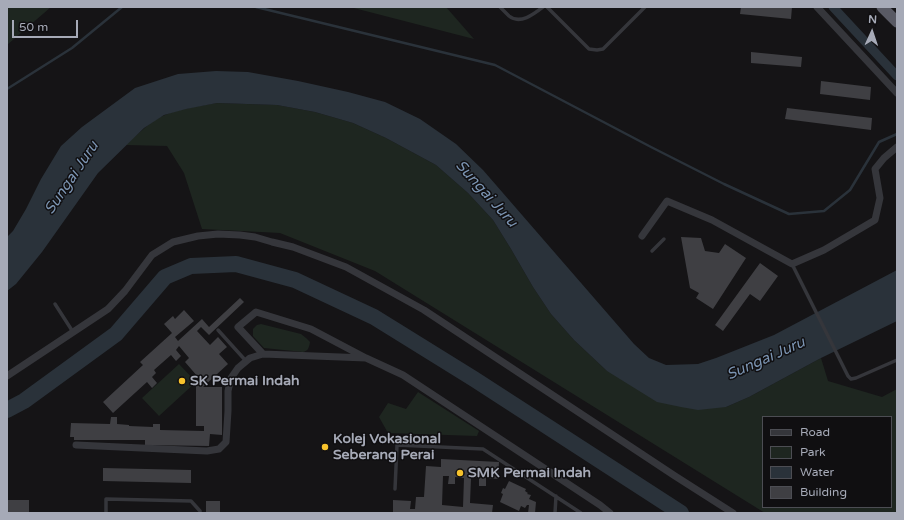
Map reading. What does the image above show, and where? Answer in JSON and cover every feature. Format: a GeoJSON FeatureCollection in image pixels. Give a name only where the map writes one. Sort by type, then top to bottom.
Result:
{"type":"FeatureCollection","features":[{"type":"Feature","properties":{"kind":"highway"},"geometry":{"type":"LineString","coordinates":[[882,7],[897,22]]}},
{"type":"Feature","properties":{"kind":"street"},"geometry":{"type":"LineString","coordinates":[[817,7],[897,93]]}},
{"type":"Feature","properties":{"kind":"street"},"geometry":{"type":"LineString","coordinates":[[642,236],[667,201],[712,220],[792,264],[824,250],[874,220],[880,198],[875,169],[884,158],[897,147]]}},
{"type":"Feature","properties":{"kind":"street"},"geometry":{"type":"LineString","coordinates":[[7,376],[108,309],[126,291],[152,255],[173,242],[198,236],[218,234],[255,237],[293,247],[346,267],[424,310],[733,513]]}},
{"type":"Feature","properties":{"kind":"street"},"geometry":{"type":"LineString","coordinates":[[263,354],[238,327],[256,312],[311,329],[366,358],[403,375],[610,513]]}},
{"type":"Feature","properties":{"kind":"street"},"geometry":{"type":"LineString","coordinates":[[76,445],[207,451],[219,450],[226,442],[228,391],[231,378],[238,368],[250,358],[263,354],[366,358]]}},
{"type":"Feature","properties":{"kind":"lane"},"geometry":{"type":"LineString","coordinates":[[500,7],[510,17],[521,19],[530,16],[543,7]]}},
{"type":"Feature","properties":{"kind":"lane"},"geometry":{"type":"LineString","coordinates":[[547,7],[589,49],[597,50],[603,49],[645,7]]}},
{"type":"Feature","properties":{"kind":"lane"},"geometry":{"type":"LineString","coordinates":[[652,251],[664,239]]}},
{"type":"Feature","properties":{"kind":"lane"},"geometry":{"type":"LineString","coordinates":[[792,264],[841,363],[851,379],[897,360]]}},
{"type":"Feature","properties":{"kind":"lane"},"geometry":{"type":"LineString","coordinates":[[55,304],[73,332]]}},
{"type":"Feature","properties":{"kind":"lane"},"geometry":{"type":"LineString","coordinates":[[218,330],[246,361]]}},
{"type":"Feature","properties":{"kind":"lane"},"geometry":{"type":"LineString","coordinates":[[395,489],[398,445],[483,449],[556,496],[577,512],[581,513]]}},
{"type":"Feature","properties":{"kind":"lane"},"geometry":{"type":"LineString","coordinates":[[555,513],[556,496]]}},
{"type":"Feature","properties":{"kind":"lane"},"geometry":{"type":"LineString","coordinates":[[106,513],[106,500],[191,501],[200,513]]}},
{"type":"Feature","properties":{"kind":"green space"},"geometry":{"type":"Polygon","coordinates":[[[7,7],[51,7],[7,45],[7,7]]]}},
{"type":"Feature","properties":{"kind":"green space"},"geometry":{"type":"Polygon","coordinates":[[[350,7],[446,7],[474,39],[350,7]]]}},
{"type":"Feature","properties":{"kind":"green space"},"geometry":{"type":"Polygon","coordinates":[[[217,103],[277,105],[315,112],[353,123],[386,138],[436,165],[468,193],[493,220],[551,314],[574,340],[607,371],[726,407],[749,397],[821,358],[828,381],[882,397],[897,389],[897,511],[894,513],[765,513],[375,271],[280,233],[202,229],[184,173],[167,146],[126,145],[144,128],[160,117],[191,108],[217,103]]]}},
{"type":"Feature","properties":{"kind":"green space"},"geometry":{"type":"Polygon","coordinates":[[[261,324],[301,334],[310,342],[308,349],[303,352],[264,348],[253,336],[253,329],[257,325],[261,324]]]}},
{"type":"Feature","properties":{"kind":"green space"},"geometry":{"type":"Polygon","coordinates":[[[179,364],[196,382],[159,416],[142,398],[179,364]]]}},
{"type":"Feature","properties":{"kind":"green space"},"geometry":{"type":"Polygon","coordinates":[[[418,392],[479,431],[477,436],[388,433],[379,417],[388,403],[406,409],[418,392]]]}},
{"type":"Feature","properties":{"kind":"water","name":"Sungai Juru"},"geometry":{"type":"Polygon","coordinates":[[[216,71],[248,72],[348,92],[385,102],[420,119],[456,144],[483,170],[634,344],[649,358],[666,365],[698,364],[774,335],[897,270],[897,321],[821,358],[749,397],[726,407],[698,410],[657,402],[607,371],[574,340],[551,314],[493,220],[468,193],[436,165],[386,138],[353,123],[315,112],[277,105],[217,103],[164,115],[144,128],[98,173],[42,252],[16,284],[7,291],[7,237],[13,231],[61,146],[82,127],[135,88],[178,74],[216,71]]]}},
{"type":"Feature","properties":{"kind":"building"},"geometry":{"type":"Polygon","coordinates":[[[741,7],[792,7],[791,19],[740,14],[741,7]]]}},
{"type":"Feature","properties":{"kind":"building"},"geometry":{"type":"Polygon","coordinates":[[[751,52],[802,57],[801,67],[751,63],[751,52]]]}},
{"type":"Feature","properties":{"kind":"building"},"geometry":{"type":"Polygon","coordinates":[[[821,81],[871,87],[870,100],[820,94],[821,81]]]}},
{"type":"Feature","properties":{"kind":"building"},"geometry":{"type":"Polygon","coordinates":[[[787,108],[872,118],[871,130],[785,119],[787,108]]]}},
{"type":"Feature","properties":{"kind":"building"},"geometry":{"type":"Polygon","coordinates":[[[681,237],[701,238],[705,251],[719,253],[725,244],[746,258],[713,309],[696,298],[699,293],[690,288],[681,237]]]}},
{"type":"Feature","properties":{"kind":"building"},"geometry":{"type":"Polygon","coordinates":[[[760,263],[778,276],[760,301],[750,294],[723,331],[715,325],[760,263]]]}},
{"type":"Feature","properties":{"kind":"building"},"geometry":{"type":"Polygon","coordinates":[[[240,298],[244,302],[209,335],[201,327],[197,331],[210,345],[218,337],[227,347],[219,354],[228,364],[203,387],[222,387],[222,435],[210,434],[209,446],[145,445],[145,440],[74,440],[74,437],[70,437],[71,423],[110,424],[111,417],[117,417],[117,424],[129,426],[153,427],[153,424],[160,424],[160,430],[204,431],[204,426],[196,426],[196,386],[204,379],[200,375],[198,377],[185,362],[189,358],[179,346],[176,350],[181,356],[176,361],[171,355],[154,370],[156,373],[152,377],[157,383],[152,388],[147,382],[113,413],[103,402],[143,365],[140,362],[172,333],[164,324],[173,316],[175,319],[184,310],[194,321],[175,337],[178,341],[202,319],[209,327],[240,298]]]}},
{"type":"Feature","properties":{"kind":"building"},"geometry":{"type":"Polygon","coordinates":[[[441,459],[499,462],[498,479],[486,478],[486,486],[479,486],[479,478],[471,478],[470,503],[493,505],[492,513],[393,513],[393,500],[411,501],[410,509],[415,509],[416,497],[424,497],[426,466],[441,467],[441,459]],[[443,476],[442,505],[463,507],[464,478],[455,477],[455,484],[448,484],[449,476],[443,476]]]}},
{"type":"Feature","properties":{"kind":"building"},"geometry":{"type":"Polygon","coordinates":[[[103,468],[191,470],[191,483],[103,481],[103,468]]]}},
{"type":"Feature","properties":{"kind":"building"},"geometry":{"type":"Polygon","coordinates":[[[509,481],[526,489],[525,491],[528,493],[527,494],[531,495],[529,499],[536,502],[535,513],[528,513],[529,505],[525,508],[521,506],[519,511],[500,502],[503,494],[501,493],[503,488],[505,489],[509,481]]]}},
{"type":"Feature","properties":{"kind":"building"},"geometry":{"type":"Polygon","coordinates":[[[7,500],[29,500],[29,513],[7,513],[7,500]]]}},
{"type":"Feature","properties":{"kind":"building"},"geometry":{"type":"Polygon","coordinates":[[[206,501],[220,501],[220,513],[206,513],[206,501]]]}},
{"type":"Feature","properties":{"kind":"waterway"},"geometry":{"type":"LineString","coordinates":[[7,89],[72,48],[122,7]]}},
{"type":"Feature","properties":{"kind":"waterway"},"geometry":{"type":"LineString","coordinates":[[256,7],[495,65],[724,184],[789,214],[824,211],[850,190],[879,142],[897,134]]}},
{"type":"Feature","properties":{"kind":"waterway"},"geometry":{"type":"LineString","coordinates":[[833,7],[897,76]]}},
{"type":"Feature","properties":{"kind":"waterway"},"geometry":{"type":"LineString","coordinates":[[7,410],[24,401],[116,334],[165,277],[191,266],[236,264],[295,280],[374,317],[474,379],[681,513]]}},
{"type":"Feature","properties":{"kind":"place","name":"SK Permai Indah"},"geometry":{"type":"Point","coordinates":[182,381]}},
{"type":"Feature","properties":{"kind":"place","name":"Kolej Vokasional Seberang Perai"},"geometry":{"type":"Point","coordinates":[325,447]}},
{"type":"Feature","properties":{"kind":"place","name":"SMK Permai Indah"},"geometry":{"type":"Point","coordinates":[460,473]}}]}
